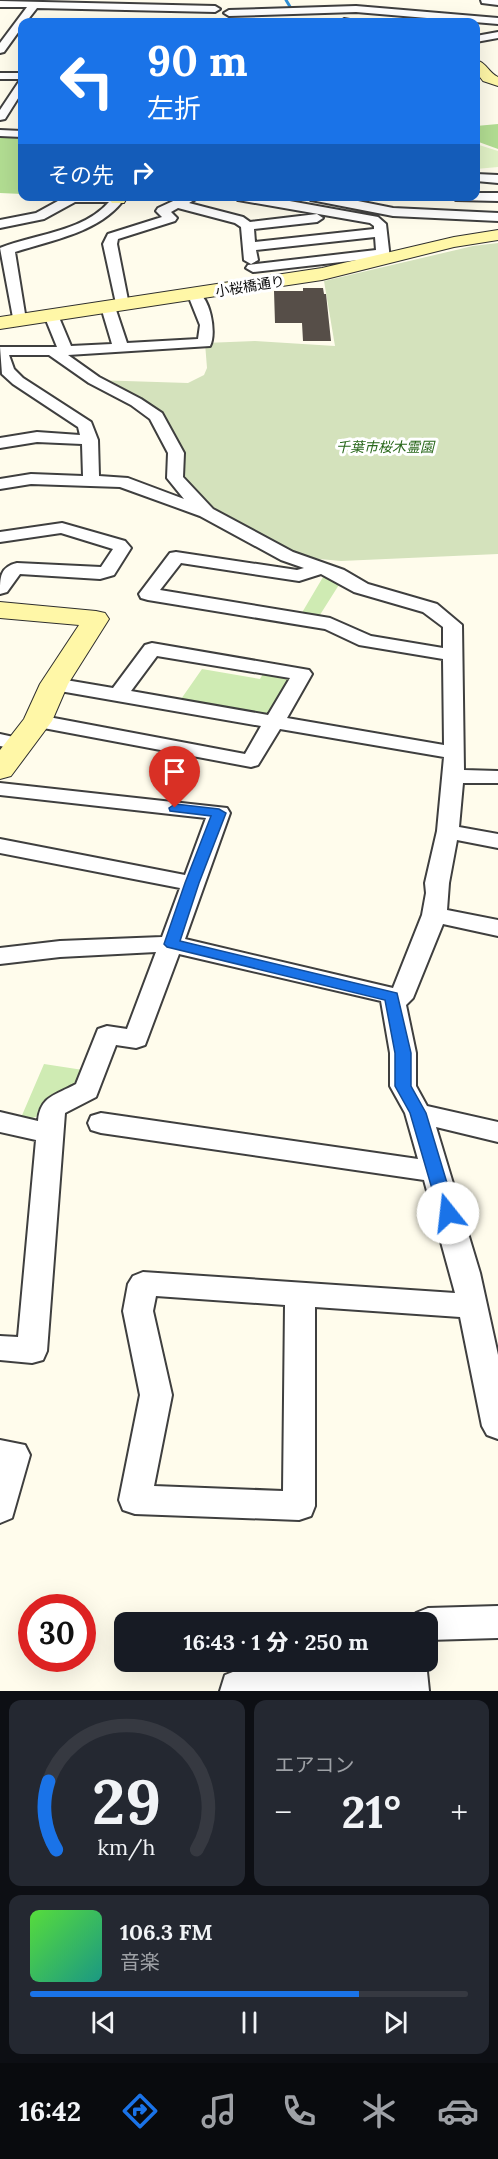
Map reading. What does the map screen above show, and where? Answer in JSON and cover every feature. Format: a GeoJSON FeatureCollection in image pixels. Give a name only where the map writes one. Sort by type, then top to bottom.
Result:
{"type":"FeatureCollection","features":[{"type":"Feature","properties":{"kind":"street"},"geometry":{"type":"LineString","coordinates":[[190,0],[250,18]]}},
{"type":"Feature","properties":{"kind":"street"},"geometry":{"type":"LineString","coordinates":[[491,1],[482,10],[498,11]]}},
{"type":"Feature","properties":{"kind":"street"},"geometry":{"type":"LineString","coordinates":[[0,4],[118,11],[163,12],[215,9]]}},
{"type":"Feature","properties":{"kind":"street"},"geometry":{"type":"LineString","coordinates":[[229,13],[358,4],[473,18]]}},
{"type":"Feature","properties":{"kind":"street"},"geometry":{"type":"LineString","coordinates":[[347,18],[358,4]]}},
{"type":"Feature","properties":{"kind":"street"},"geometry":{"type":"LineString","coordinates":[[22,18],[34,5]]}},
{"type":"Feature","properties":{"kind":"street"},"geometry":{"type":"LineString","coordinates":[[202,18],[215,9]]}},
{"type":"Feature","properties":{"kind":"street"},"geometry":{"type":"LineString","coordinates":[[480,19],[498,21]]}},
{"type":"Feature","properties":{"kind":"street"},"geometry":{"type":"LineString","coordinates":[[0,50],[5,37],[18,23]]}},
{"type":"Feature","properties":{"kind":"street"},"geometry":{"type":"LineString","coordinates":[[480,38],[498,35]]}},
{"type":"Feature","properties":{"kind":"street"},"geometry":{"type":"LineString","coordinates":[[480,69],[488,78],[498,82]]}},
{"type":"Feature","properties":{"kind":"street"},"geometry":{"type":"LineString","coordinates":[[0,76],[18,76]]}},
{"type":"Feature","properties":{"kind":"street"},"geometry":{"type":"LineString","coordinates":[[4,117],[4,104],[18,89]]}},
{"type":"Feature","properties":{"kind":"street"},"geometry":{"type":"LineString","coordinates":[[0,133],[18,134]]}},
{"type":"Feature","properties":{"kind":"street"},"geometry":{"type":"LineString","coordinates":[[480,178],[498,179]]}},
{"type":"Feature","properties":{"kind":"street"},"geometry":{"type":"LineString","coordinates":[[480,197],[498,197]]}},
{"type":"Feature","properties":{"kind":"street"},"geometry":{"type":"LineString","coordinates":[[0,224],[40,216],[68,201]]}},
{"type":"Feature","properties":{"kind":"street"},"geometry":{"type":"LineString","coordinates":[[10,321],[4,251],[82,224],[111,210],[115,201]]}},
{"type":"Feature","properties":{"kind":"street"},"geometry":{"type":"LineString","coordinates":[[82,224],[112,237],[171,218],[162,211],[187,201]]}},
{"type":"Feature","properties":{"kind":"street"},"geometry":{"type":"LineString","coordinates":[[201,210],[221,201]]}},
{"type":"Feature","properties":{"kind":"street"},"geometry":{"type":"LineString","coordinates":[[265,201],[374,220],[380,224],[383,256]]}},
{"type":"Feature","properties":{"kind":"street"},"geometry":{"type":"LineString","coordinates":[[337,201],[393,212],[498,217]]}},
{"type":"Feature","properties":{"kind":"street"},"geometry":{"type":"LineString","coordinates":[[455,215],[457,201]]}},
{"type":"Feature","properties":{"kind":"street"},"geometry":{"type":"LineString","coordinates":[[180,205],[239,220],[246,226],[255,277]]}},
{"type":"Feature","properties":{"kind":"street"},"geometry":{"type":"LineString","coordinates":[[246,226],[341,215]]}},
{"type":"Feature","properties":{"kind":"street"},"geometry":{"type":"LineString","coordinates":[[0,231],[22,244]]}},
{"type":"Feature","properties":{"kind":"street"},"geometry":{"type":"LineString","coordinates":[[248,247],[382,232]]}},
{"type":"Feature","properties":{"kind":"street","name":"小桜橋通り"},"geometry":{"type":"LineString","coordinates":[[10,321],[195,295],[255,277],[322,274],[383,256],[498,236]]}},
{"type":"Feature","properties":{"kind":"street"},"geometry":{"type":"LineString","coordinates":[[112,237],[110,244],[120,343]]}},
{"type":"Feature","properties":{"kind":"street"},"geometry":{"type":"LineString","coordinates":[[91,481],[90,440],[85,425],[18,381],[7,371],[0,352],[60,351],[120,343],[205,343],[207,325],[195,295]]}},
{"type":"Feature","properties":{"kind":"street"},"geometry":{"type":"LineString","coordinates":[[51,315],[60,351],[94,380],[136,402],[156,416],[176,453],[175,478],[207,513]]}},
{"type":"Feature","properties":{"kind":"street"},"geometry":{"type":"LineString","coordinates":[[0,383],[18,381]]}},
{"type":"Feature","properties":{"kind":"street"},"geometry":{"type":"LineString","coordinates":[[0,428],[18,440]]}},
{"type":"Feature","properties":{"kind":"street"},"geometry":{"type":"LineString","coordinates":[[0,443],[37,438],[90,440]]}},
{"type":"Feature","properties":{"kind":"street"},"geometry":{"type":"LineString","coordinates":[[0,484],[31,479],[122,482],[207,513],[287,556],[338,574],[361,588],[430,608],[452,625],[455,753],[448,831],[436,889],[438,893],[434,915],[401,998],[172,944],[60,950],[0,956]]}},
{"type":"Feature","properties":{"kind":"street"},"geometry":{"type":"LineString","coordinates":[[0,537],[62,528],[119,545],[122,548],[108,571],[100,574],[17,568],[11,571],[0,588]]}},
{"type":"Feature","properties":{"kind":"street"},"geometry":{"type":"LineString","coordinates":[[320,568],[299,576],[176,557],[148,594],[330,624],[366,641],[453,655]]}},
{"type":"Feature","properties":{"kind":"street"},"geometry":{"type":"LineString","coordinates":[[0,610],[96,619],[54,684],[38,721],[10,742],[0,770]]}},
{"type":"Feature","properties":{"kind":"street"},"geometry":{"type":"LineString","coordinates":[[38,721],[251,761],[302,674],[152,649],[117,696]]}},
{"type":"Feature","properties":{"kind":"street"},"geometry":{"type":"LineString","coordinates":[[54,684],[455,753]]}},
{"type":"Feature","properties":{"kind":"street"},"geometry":{"type":"LineString","coordinates":[[453,776],[498,777]]}},
{"type":"Feature","properties":{"kind":"street"},"geometry":{"type":"LineString","coordinates":[[0,789],[219,813],[136,1039],[107,1035],[87,1090],[52,1108],[32,1351],[0,1348]]}},
{"type":"Feature","properties":{"kind":"street"},"geometry":{"type":"LineString","coordinates":[[448,831],[498,841]]}},
{"type":"Feature","properties":{"kind":"street"},"geometry":{"type":"LineString","coordinates":[[0,846],[192,883]]}},
{"type":"Feature","properties":{"kind":"street"},"geometry":{"type":"LineString","coordinates":[[434,915],[498,928]]}},
{"type":"Feature","properties":{"kind":"street"},"geometry":{"type":"LineString","coordinates":[[392,996],[403,1053],[403,1086],[418,1113],[436,1172],[494,1385],[498,1426]]}},
{"type":"Feature","properties":{"kind":"street"},"geometry":{"type":"LineString","coordinates":[[418,1113],[498,1132]]}},
{"type":"Feature","properties":{"kind":"street"},"geometry":{"type":"LineString","coordinates":[[0,1122],[49,1133]]}},
{"type":"Feature","properties":{"kind":"street"},"geometry":{"type":"LineString","coordinates":[[101,1123],[436,1172]]}},
{"type":"Feature","properties":{"kind":"street"},"geometry":{"type":"LineString","coordinates":[[300,1295],[299,1506],[135,1500],[156,1395],[138,1311],[143,1284],[472,1306]]}},
{"type":"Feature","properties":{"kind":"street"},"geometry":{"type":"LineString","coordinates":[[0,1454],[14,1455],[0,1508]]}},
{"type":"Feature","properties":{"kind":"street"},"geometry":{"type":"LineString","coordinates":[[438,1624],[498,1622]]}},
{"type":"Feature","properties":{"kind":"street"},"geometry":{"type":"LineString","coordinates":[[238,1691],[238,1687],[412,1688],[410,1672]]}},
{"type":"Feature","properties":{"kind":"green space"},"geometry":{"type":"Polygon","coordinates":[[[498,124],[498,149],[480,142],[480,126],[498,124]]]}},
{"type":"Feature","properties":{"kind":"green space"},"geometry":{"type":"Polygon","coordinates":[[[0,135],[18,136],[18,194],[0,193],[0,135]]]}},
{"type":"Feature","properties":{"kind":"green space"},"geometry":{"type":"Polygon","coordinates":[[[480,145],[498,151],[498,167],[480,169],[480,145]]]}},
{"type":"Feature","properties":{"kind":"green space","name":"千葉市桜木霊園"},"geometry":{"type":"Polygon","coordinates":[[[498,243],[498,554],[341,561],[287,556],[207,513],[175,478],[176,453],[156,416],[94,380],[188,383],[204,375],[207,368],[205,343],[255,341],[335,346],[324,281],[473,246],[498,243]]]}},
{"type":"Feature","properties":{"kind":"green space"},"geometry":{"type":"Polygon","coordinates":[[[326,572],[342,580],[318,618],[300,616],[326,572]]]}},
{"type":"Feature","properties":{"kind":"green space"},"geometry":{"type":"Polygon","coordinates":[[[202,669],[260,679],[264,672],[292,677],[268,718],[179,702],[202,669]]]}},
{"type":"Feature","properties":{"kind":"green space"},"geometry":{"type":"Polygon","coordinates":[[[44,1064],[83,1070],[75,1090],[63,1102],[34,1118],[20,1120],[44,1064]]]}},
{"type":"Feature","properties":{"kind":"building"},"geometry":{"type":"Polygon","coordinates":[[[303,288],[323,288],[326,294],[331,341],[303,341],[302,323],[275,323],[274,291],[303,291],[303,288]]]}},
{"type":"Feature","properties":{"kind":"waterway"},"geometry":{"type":"LineString","coordinates":[[286,0],[292,10]]}},
{"type":"Feature","properties":{"kind":"route"},"geometry":{"type":"LineString","coordinates":[[175,808],[219,813],[172,944],[392,996],[403,1053],[403,1086],[418,1113],[448,1213]]}}]}
